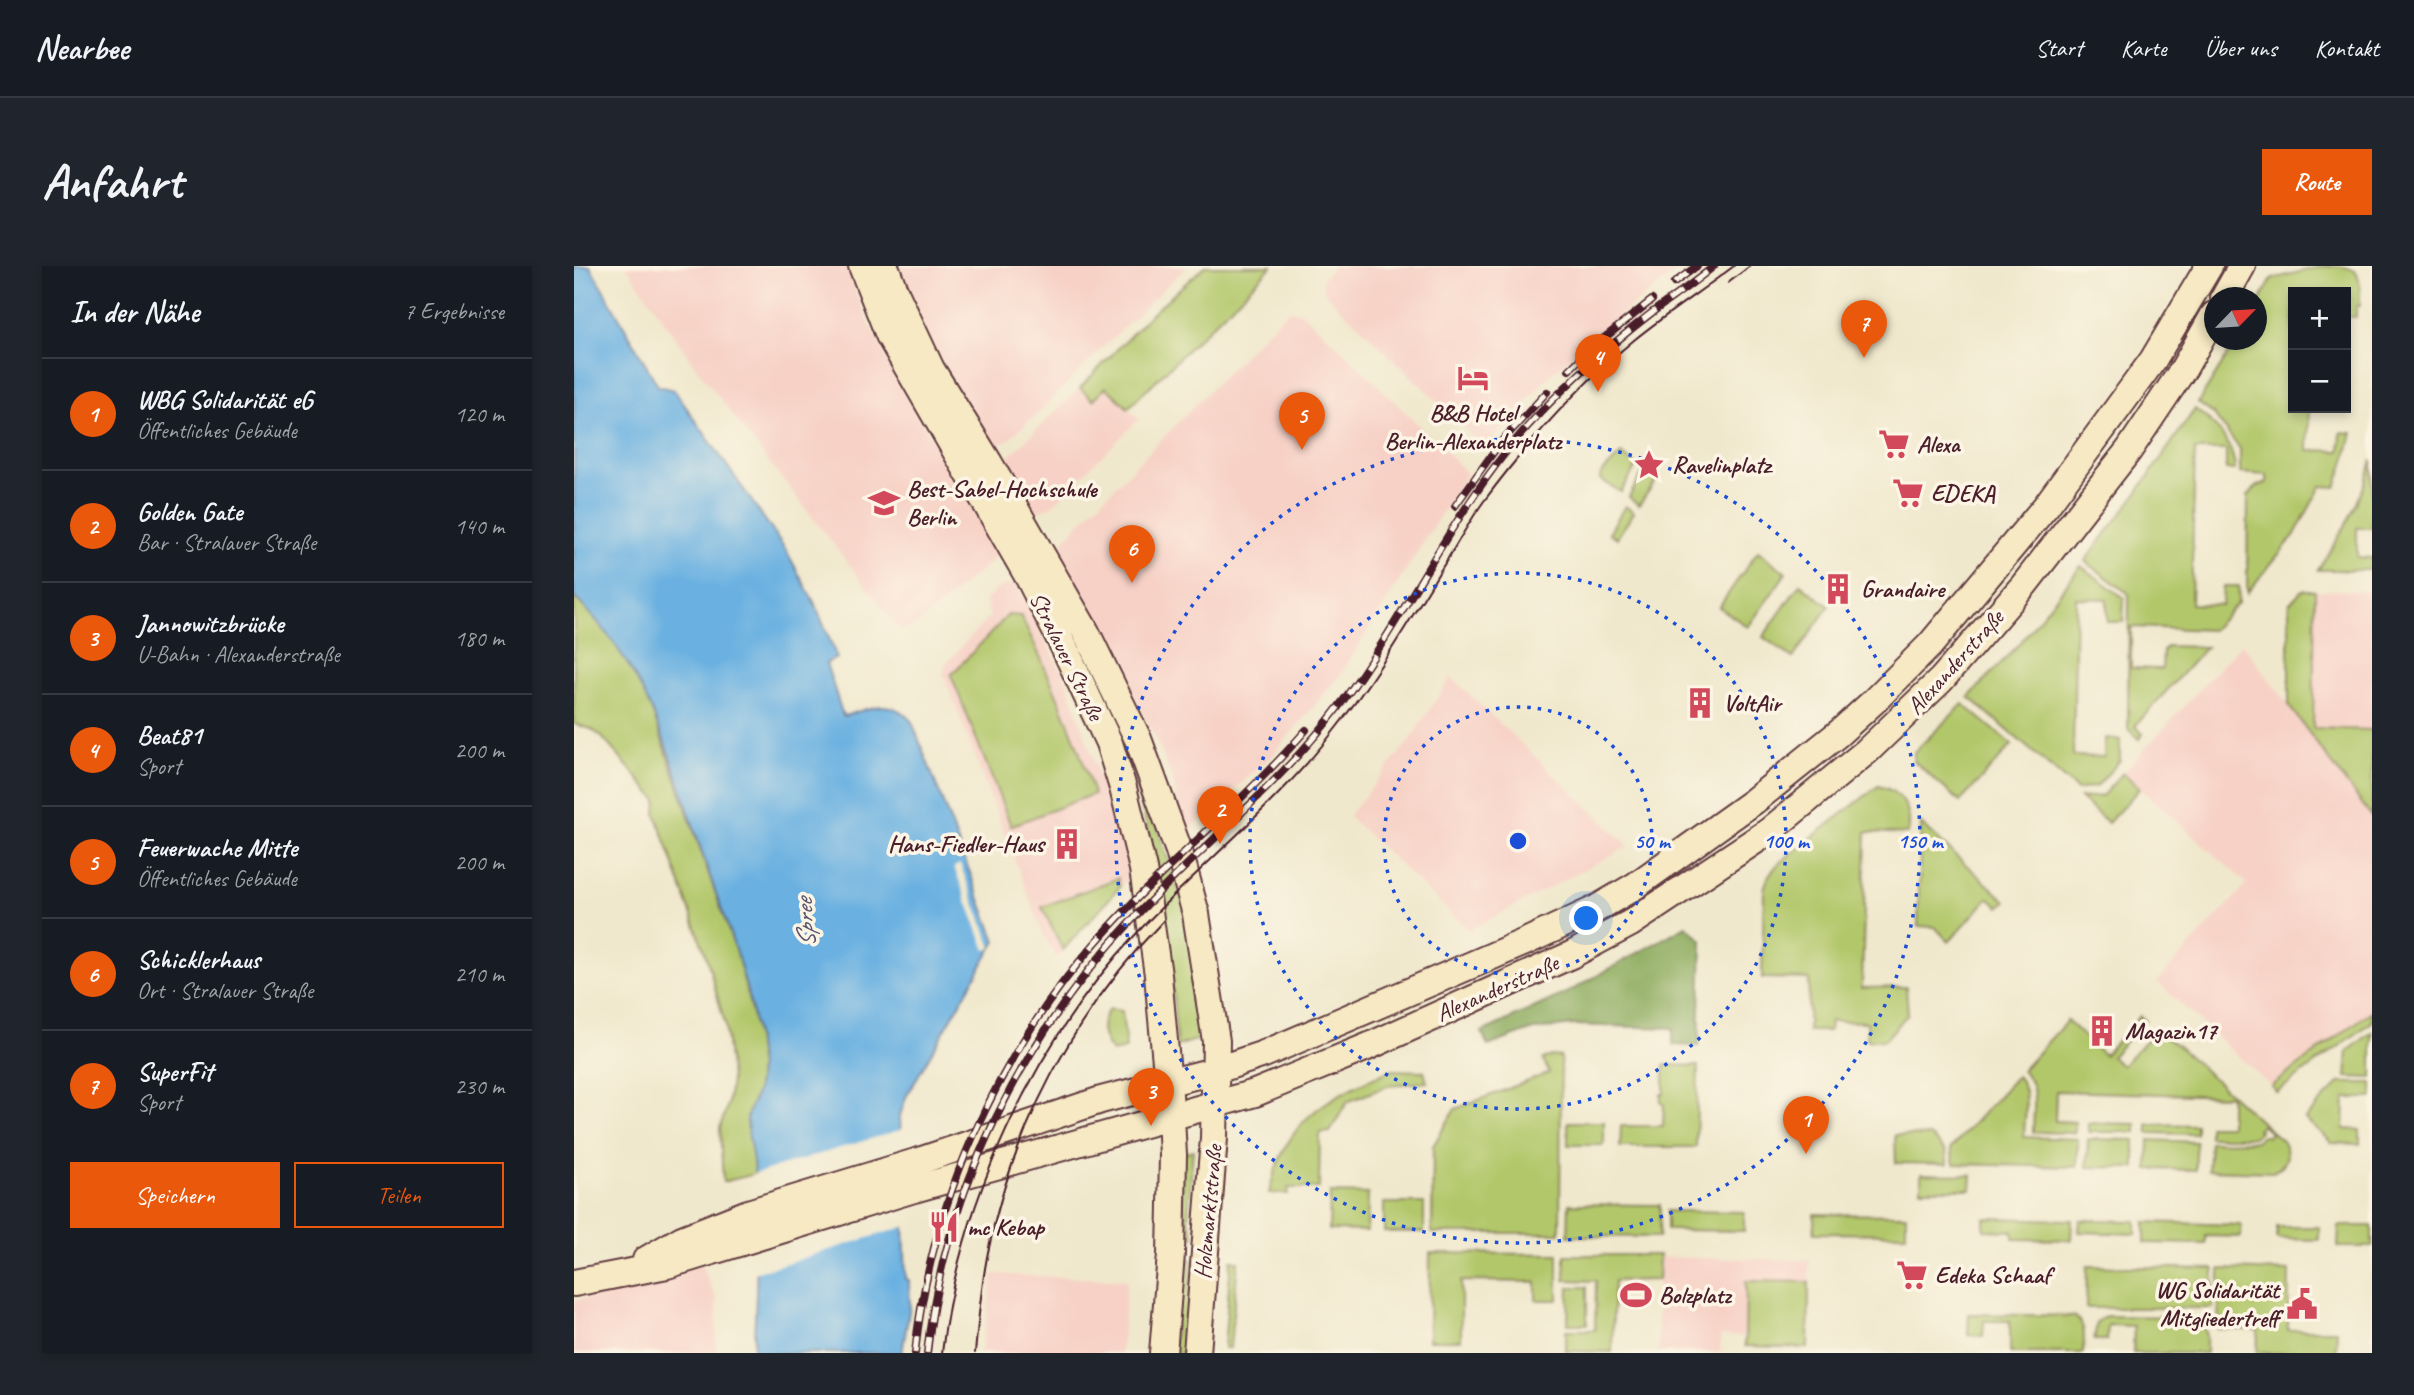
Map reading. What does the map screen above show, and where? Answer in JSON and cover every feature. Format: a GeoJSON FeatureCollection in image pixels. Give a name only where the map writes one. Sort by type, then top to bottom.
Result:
{"type":"FeatureCollection","features":[{"type":"Feature","properties":{"kind":"main road","name":"Stralauer Straße"},"geometry":{"type":"LineString","coordinates":[[862,266],[889,335],[1035,589],[1109,743],[1143,869],[1158,975],[1168,1082]]}},
{"type":"Feature","properties":{"kind":"main road","name":"Stralauer Straße"},"geometry":{"type":"LineString","coordinates":[[885,266],[931,369],[989,463],[1086,632],[1138,739],[1179,851],[1196,914],[1216,1041],[1217,1070]]}},
{"type":"Feature","properties":{"kind":"main road","name":"Alexanderstraße"},"geometry":{"type":"LineString","coordinates":[[735,1231],[919,1161],[1101,1100],[1217,1070],[1264,1054],[1455,973],[1596,909],[1635,886],[1754,801],[1839,733],[1929,646],[2015,546],[2153,360],[2208,266]]}},
{"type":"Feature","properties":{"kind":"main road"},"geometry":{"type":"LineString","coordinates":[[2230,287],[2242,266]]}},
{"type":"Feature","properties":{"kind":"main road","name":"Alexanderstraße"},"geometry":{"type":"LineString","coordinates":[[735,1231],[908,1191],[1262,1091],[1571,955],[1656,907],[1768,832],[1867,751],[1914,708],[2041,564],[2129,450],[2184,368],[2204,333]]}},
{"type":"Feature","properties":{"kind":"main road","name":"Holzmarktstraße"},"geometry":{"type":"LineString","coordinates":[[1197,1353],[1217,1070]]}},
{"type":"Feature","properties":{"kind":"main road","name":"Holzmarktstraße"},"geometry":{"type":"LineString","coordinates":[[1163,1353],[1171,1254],[1173,1155],[1168,1082]]}},
{"type":"Feature","properties":{"kind":"main road"},"geometry":{"type":"LineString","coordinates":[[574,1283],[667,1265],[735,1231]]}},
{"type":"Feature","properties":{"kind":"shaded area"},"geometry":{"type":"Polygon","coordinates":[[[626,266],[846,266],[865,315],[897,379],[994,546],[996,553],[993,560],[919,623],[908,630],[899,629],[697,369],[626,266]]]}},
{"type":"Feature","properties":{"kind":"shaded area"},"geometry":{"type":"Polygon","coordinates":[[[897,266],[1187,266],[1035,416],[1005,442],[999,444],[992,443],[987,438],[947,370],[897,266]]]}},
{"type":"Feature","properties":{"kind":"shaded area"},"geometry":{"type":"Polygon","coordinates":[[[1334,266],[1683,266],[1592,337],[1546,379],[1485,448],[1324,292],[1322,279],[1334,266]]]}},
{"type":"Feature","properties":{"kind":"shaded area"},"geometry":{"type":"Polygon","coordinates":[[[1290,310],[1301,312],[1467,473],[1340,675],[1272,756],[1184,835],[1174,784],[1161,750],[1115,657],[1060,562],[1058,552],[1068,535],[1290,310]]]}},
{"type":"Feature","properties":{"kind":"shaded area"},"geometry":{"type":"Polygon","coordinates":[[[1105,387],[1139,419],[1052,506],[1040,511],[1032,510],[1006,470],[1005,460],[1080,388],[1093,400],[1105,387]]]}},
{"type":"Feature","properties":{"kind":"shaded area"},"geometry":{"type":"Polygon","coordinates":[[[1010,584],[1018,588],[1066,680],[1124,848],[1130,876],[1057,957],[1044,936],[943,674],[946,663],[990,616],[985,600],[1000,587],[1010,584]]]}},
{"type":"Feature","properties":{"kind":"shaded area"},"geometry":{"type":"Polygon","coordinates":[[[2315,590],[2372,591],[2372,729],[2313,728],[2315,590]]]}},
{"type":"Feature","properties":{"kind":"shaded area"},"geometry":{"type":"Polygon","coordinates":[[[2242,643],[2372,817],[2372,1011],[2271,1086],[2157,982],[2247,884],[2123,773],[2242,643]]]}},
{"type":"Feature","properties":{"kind":"shaded area"},"geometry":{"type":"Polygon","coordinates":[[[1451,677],[1629,846],[1469,930],[1348,816],[1407,744],[1451,677]]]}},
{"type":"Feature","properties":{"kind":"shaded area"},"geometry":{"type":"Polygon","coordinates":[[[1658,1257],[1809,1260],[1809,1282],[1747,1281],[1745,1336],[1721,1336],[1720,1352],[1658,1352],[1658,1257]]]}},
{"type":"Feature","properties":{"kind":"shaded area"},"geometry":{"type":"Polygon","coordinates":[[[701,1264],[717,1300],[716,1353],[574,1353],[574,1301],[701,1264]]]}},
{"type":"Feature","properties":{"kind":"shaded area"},"geometry":{"type":"Polygon","coordinates":[[[993,1274],[1127,1280],[1121,1353],[981,1353],[993,1274]]]}},
{"type":"Feature","properties":{"kind":"green space"},"geometry":{"type":"Polygon","coordinates":[[[1205,266],[1272,266],[1128,408],[1106,387],[1093,400],[1080,388],[1152,313],[1205,266]]]}},
{"type":"Feature","properties":{"kind":"green space"},"geometry":{"type":"Polygon","coordinates":[[[2323,266],[2345,267],[2356,272],[2360,285],[2360,306],[2356,306],[2356,317],[2351,317],[2351,287],[2288,287],[2288,413],[2309,413],[2308,450],[2340,451],[2341,432],[2352,433],[2336,487],[2321,486],[2294,536],[2247,593],[2248,496],[2257,486],[2267,483],[2267,475],[2240,473],[2240,449],[2213,414],[2198,403],[2231,350],[2267,350],[2267,288],[2272,279],[2323,266]]]}},
{"type":"Feature","properties":{"kind":"green space"},"geometry":{"type":"Polygon","coordinates":[[[2195,409],[2222,435],[2231,451],[2235,470],[2226,469],[2226,450],[2195,450],[2191,604],[2222,605],[2223,586],[2239,586],[2238,603],[2212,630],[2131,627],[2131,668],[2162,669],[2163,651],[2168,646],[2206,647],[2135,726],[2143,734],[2139,739],[2128,729],[2129,594],[2085,561],[2135,496],[2195,409]]]}},
{"type":"Feature","properties":{"kind":"green space"},"geometry":{"type":"Polygon","coordinates":[[[1621,454],[1637,465],[1621,492],[1600,479],[1601,474],[1621,454]]]}},
{"type":"Feature","properties":{"kind":"green space"},"geometry":{"type":"Polygon","coordinates":[[[2372,460],[2372,528],[2357,528],[2357,557],[2372,558],[2372,570],[2318,570],[2357,503],[2372,460]]]}},
{"type":"Feature","properties":{"kind":"green space"},"geometry":{"type":"Polygon","coordinates":[[[1644,470],[1657,479],[1639,505],[1629,497],[1644,470]]]}},
{"type":"Feature","properties":{"kind":"green space"},"geometry":{"type":"Polygon","coordinates":[[[1625,506],[1634,512],[1617,538],[1609,533],[1625,506]]]}},
{"type":"Feature","properties":{"kind":"green space"},"geometry":{"type":"Polygon","coordinates":[[[1758,551],[1786,573],[1748,627],[1719,607],[1758,551]]]}},
{"type":"Feature","properties":{"kind":"green space"},"geometry":{"type":"Polygon","coordinates":[[[2081,566],[2124,598],[2123,622],[2107,622],[2107,599],[2076,598],[2073,756],[2104,757],[2105,738],[2120,740],[2120,760],[2097,786],[2077,790],[1969,697],[2019,644],[2081,566]]]}},
{"type":"Feature","properties":{"kind":"green space"},"geometry":{"type":"Polygon","coordinates":[[[1800,584],[1829,606],[1793,658],[1763,637],[1800,584]]]}},
{"type":"Feature","properties":{"kind":"green space"},"geometry":{"type":"Polygon","coordinates":[[[2302,590],[2315,590],[2313,728],[2372,730],[2372,817],[2289,706],[2289,604],[2302,590]]]}},
{"type":"Feature","properties":{"kind":"green space"},"geometry":{"type":"Polygon","coordinates":[[[574,597],[620,649],[648,699],[739,961],[755,1027],[759,1064],[757,1092],[747,1117],[755,1174],[723,1182],[720,1128],[728,1103],[731,1080],[725,1024],[707,959],[656,814],[657,800],[602,737],[591,729],[574,724],[574,597]]]}},
{"type":"Feature","properties":{"kind":"green space"},"geometry":{"type":"Polygon","coordinates":[[[1008,615],[1021,616],[1060,704],[1094,794],[1011,826],[951,675],[1008,615]]]}},
{"type":"Feature","properties":{"kind":"green space"},"geometry":{"type":"Polygon","coordinates":[[[1068,629],[1095,671],[1123,727],[1186,912],[1206,1037],[1177,1046],[1168,934],[1144,816],[1119,739],[1068,629]]]}},
{"type":"Feature","properties":{"kind":"green space"},"geometry":{"type":"Polygon","coordinates":[[[1963,704],[2012,745],[1960,802],[1914,761],[1914,752],[1963,704]]]}},
{"type":"Feature","properties":{"kind":"green space"},"geometry":{"type":"Polygon","coordinates":[[[2123,773],[2140,788],[2108,823],[2080,798],[2102,796],[2123,773]]]}},
{"type":"Feature","properties":{"kind":"green space"},"geometry":{"type":"Polygon","coordinates":[[[1878,786],[1894,792],[1904,803],[1909,825],[1908,834],[1866,832],[1862,988],[1906,987],[1908,1014],[1885,1040],[1867,1040],[1867,1022],[1830,1021],[1829,1031],[1808,1031],[1809,979],[1762,978],[1764,889],[1769,875],[1779,863],[1878,786]]]}},
{"type":"Feature","properties":{"kind":"green space"},"geometry":{"type":"Polygon","coordinates":[[[1921,824],[2006,901],[2000,907],[1988,898],[1949,942],[1935,927],[1918,926],[1921,824]]]}},
{"type":"Feature","properties":{"kind":"green space"},"geometry":{"type":"Polygon","coordinates":[[[1118,878],[1120,887],[1063,950],[1042,907],[1118,878]]]}},
{"type":"Feature","properties":{"kind":"green space"},"geometry":{"type":"Polygon","coordinates":[[[1686,926],[1702,940],[1699,1046],[1673,1045],[1673,1028],[1572,1025],[1528,1031],[1488,1046],[1482,1032],[1568,992],[1686,926]]]}},
{"type":"Feature","properties":{"kind":"green space"},"geometry":{"type":"Polygon","coordinates":[[[1109,1009],[1122,1011],[1126,1049],[1112,1052],[1105,1042],[1102,1026],[1109,1009]]]}},
{"type":"Feature","properties":{"kind":"green space"},"geometry":{"type":"Polygon","coordinates":[[[2372,1011],[2372,1022],[2277,1092],[2271,1086],[2372,1011]]]}},
{"type":"Feature","properties":{"kind":"green space"},"geometry":{"type":"Polygon","coordinates":[[[2140,1016],[2145,1020],[2111,1057],[2122,1066],[2156,1029],[2282,1141],[2287,1155],[2282,1166],[2273,1172],[2208,1170],[2210,1142],[2256,1141],[2271,1133],[2262,1124],[2254,1137],[2209,1137],[2209,1126],[2230,1126],[2230,1096],[2056,1091],[2055,1121],[2075,1122],[2075,1133],[2033,1132],[2033,1091],[2028,1076],[2022,1070],[2067,1021],[2104,1055],[2140,1016]]]}},
{"type":"Feature","properties":{"kind":"green space"},"geometry":{"type":"Polygon","coordinates":[[[2372,1032],[2372,1078],[2346,1077],[2348,1051],[2372,1032]]]}},
{"type":"Feature","properties":{"kind":"green space"},"geometry":{"type":"Polygon","coordinates":[[[1561,1057],[1560,1233],[1432,1233],[1433,1146],[1455,1109],[1549,1073],[1543,1059],[1561,1057]]]}},
{"type":"Feature","properties":{"kind":"green space"},"geometry":{"type":"Polygon","coordinates":[[[1664,1065],[1698,1066],[1696,1147],[1620,1147],[1621,1126],[1663,1126],[1664,1104],[1661,1103],[1661,1094],[1664,1094],[1664,1065]]]}},
{"type":"Feature","properties":{"kind":"green space"},"geometry":{"type":"Polygon","coordinates":[[[1391,1070],[1424,1071],[1427,1082],[1390,1085],[1347,1102],[1330,1132],[1320,1133],[1319,1188],[1288,1188],[1288,1194],[1269,1193],[1286,1146],[1298,1128],[1328,1102],[1391,1070]]]}},
{"type":"Feature","properties":{"kind":"green space"},"geometry":{"type":"Polygon","coordinates":[[[2017,1076],[2025,1096],[2024,1137],[2078,1139],[2077,1167],[1954,1164],[1951,1148],[2017,1076]]]}},
{"type":"Feature","properties":{"kind":"green space"},"geometry":{"type":"Polygon","coordinates":[[[2339,1083],[2372,1083],[2372,1098],[2345,1098],[2344,1129],[2360,1130],[2360,1144],[2332,1143],[2305,1119],[2339,1083]]]}},
{"type":"Feature","properties":{"kind":"green space"},"geometry":{"type":"Polygon","coordinates":[[[1568,1122],[1604,1122],[1604,1145],[1568,1145],[1568,1122]]]}},
{"type":"Feature","properties":{"kind":"green space"},"geometry":{"type":"Polygon","coordinates":[[[2088,1123],[2136,1124],[2136,1132],[2088,1132],[2088,1123]]]}},
{"type":"Feature","properties":{"kind":"green space"},"geometry":{"type":"Polygon","coordinates":[[[2148,1124],[2196,1125],[2196,1134],[2148,1133],[2148,1124]]]}},
{"type":"Feature","properties":{"kind":"green space"},"geometry":{"type":"Polygon","coordinates":[[[1895,1135],[1930,1136],[1946,1151],[1947,1164],[1896,1163],[1895,1135]]]}},
{"type":"Feature","properties":{"kind":"green space"},"geometry":{"type":"Polygon","coordinates":[[[2088,1139],[2135,1140],[2135,1168],[2087,1167],[2088,1139]]]}},
{"type":"Feature","properties":{"kind":"green space"},"geometry":{"type":"Polygon","coordinates":[[[2149,1140],[2196,1142],[2196,1170],[2148,1169],[2149,1140]]]}},
{"type":"Feature","properties":{"kind":"green space"},"geometry":{"type":"Polygon","coordinates":[[[1193,1150],[1188,1219],[1194,1237],[1182,1237],[1183,1153],[1193,1150]]]}},
{"type":"Feature","properties":{"kind":"green space"},"geometry":{"type":"Polygon","coordinates":[[[1921,1174],[1972,1175],[1971,1189],[1921,1189],[1921,1174]]]}},
{"type":"Feature","properties":{"kind":"green space"},"geometry":{"type":"Polygon","coordinates":[[[1330,1193],[1368,1194],[1367,1231],[1329,1230],[1330,1193]]]}},
{"type":"Feature","properties":{"kind":"green space"},"geometry":{"type":"Polygon","coordinates":[[[1384,1203],[1424,1203],[1424,1232],[1384,1232],[1384,1203]]]}},
{"type":"Feature","properties":{"kind":"green space"},"geometry":{"type":"Polygon","coordinates":[[[1569,1204],[1660,1205],[1659,1237],[1568,1236],[1569,1204]]]}},
{"type":"Feature","properties":{"kind":"green space"},"geometry":{"type":"Polygon","coordinates":[[[1667,1211],[1744,1212],[1744,1231],[1667,1230],[1667,1211]]]}},
{"type":"Feature","properties":{"kind":"green space"},"geometry":{"type":"Polygon","coordinates":[[[1814,1214],[1906,1215],[1906,1234],[1814,1233],[1814,1214]]]}},
{"type":"Feature","properties":{"kind":"green space"},"geometry":{"type":"Polygon","coordinates":[[[1984,1218],[2072,1220],[2071,1240],[2013,1239],[2013,1231],[1984,1230],[1984,1218]]]}},
{"type":"Feature","properties":{"kind":"green space"},"geometry":{"type":"Polygon","coordinates":[[[2080,1220],[2136,1221],[2136,1234],[2079,1232],[2080,1220]]]}},
{"type":"Feature","properties":{"kind":"green space"},"geometry":{"type":"Polygon","coordinates":[[[2145,1222],[2241,1225],[2241,1237],[2206,1236],[2206,1244],[2145,1243],[2145,1222]]]}},
{"type":"Feature","properties":{"kind":"green space"},"geometry":{"type":"Polygon","coordinates":[[[2339,1226],[2372,1226],[2372,1247],[2338,1247],[2339,1226]]]}},
{"type":"Feature","properties":{"kind":"green space"},"geometry":{"type":"Polygon","coordinates":[[[2277,1227],[2319,1227],[2319,1240],[2277,1239],[2277,1227]]]}},
{"type":"Feature","properties":{"kind":"green space"},"geometry":{"type":"Polygon","coordinates":[[[1430,1253],[1558,1254],[1558,1300],[1536,1300],[1536,1282],[1461,1281],[1461,1340],[1429,1340],[1430,1253]]]}},
{"type":"Feature","properties":{"kind":"green space"},"geometry":{"type":"Polygon","coordinates":[[[1565,1255],[1659,1255],[1658,1280],[1614,1281],[1612,1352],[1566,1351],[1566,1330],[1595,1330],[1596,1281],[1565,1280],[1565,1255]]]}},
{"type":"Feature","properties":{"kind":"green space"},"geometry":{"type":"Polygon","coordinates":[[[1192,1259],[1185,1353],[1173,1353],[1180,1260],[1192,1259]]]}},
{"type":"Feature","properties":{"kind":"green space"},"geometry":{"type":"Polygon","coordinates":[[[1231,1260],[1238,1261],[1230,1348],[1224,1348],[1231,1260]]]}},
{"type":"Feature","properties":{"kind":"green space"},"geometry":{"type":"Polygon","coordinates":[[[2087,1266],[2214,1269],[2213,1308],[2086,1308],[2087,1266]]]}},
{"type":"Feature","properties":{"kind":"green space"},"geometry":{"type":"Polygon","coordinates":[[[2220,1269],[2289,1271],[2288,1330],[2337,1330],[2336,1353],[2257,1353],[2258,1330],[2218,1329],[2220,1269]]]}},
{"type":"Feature","properties":{"kind":"green space"},"geometry":{"type":"Polygon","coordinates":[[[1746,1281],[1809,1282],[1808,1348],[1745,1346],[1746,1281]]]}},
{"type":"Feature","properties":{"kind":"green space"},"geometry":{"type":"Polygon","coordinates":[[[1569,1287],[1587,1287],[1587,1324],[1568,1324],[1569,1287]]]}},
{"type":"Feature","properties":{"kind":"green space"},"geometry":{"type":"Polygon","coordinates":[[[1969,1314],[2074,1316],[2083,1328],[2083,1353],[2010,1353],[2010,1321],[1984,1321],[1983,1336],[1968,1335],[1969,1314]]]}},
{"type":"Feature","properties":{"kind":"green space"},"geometry":{"type":"Polygon","coordinates":[[[2106,1316],[2191,1317],[2204,1327],[2206,1353],[2133,1353],[2134,1326],[2108,1325],[2107,1340],[2094,1340],[2097,1322],[2106,1316]]]}},
{"type":"Feature","properties":{"kind":"water","name":"Spree"},"geometry":{"type":"Polygon","coordinates":[[[574,266],[590,266],[658,386],[674,390],[786,550],[815,604],[837,658],[826,663],[843,716],[888,706],[904,714],[912,722],[996,941],[906,1097],[900,1116],[906,1279],[909,1280],[910,1306],[902,1353],[753,1353],[757,1222],[747,1120],[759,1079],[754,1021],[737,955],[658,724],[623,656],[601,625],[574,597],[574,266]]]}},
{"type":"Feature","properties":{"kind":"pier"},"geometry":{"type":"Polygon","coordinates":[[[960,864],[992,948],[986,950],[954,867],[960,864]]]}},
{"type":"Feature","properties":{"kind":"pier"},"geometry":{"type":"Polygon","coordinates":[[[903,1129],[907,1226],[754,1273],[751,1175],[903,1129]]]}},
{"type":"Feature","properties":{"kind":"tram line"},"geometry":{"type":"LineString","coordinates":[[942,1353],[951,1296],[965,1240],[1007,1129],[1034,1076],[1065,1025],[1099,978],[1136,934],[1284,789],[1329,737],[1387,656],[1478,509],[1536,437],[1573,396],[1613,358],[1658,321],[1734,266]]}},
{"type":"Feature","properties":{"kind":"tram line"},"geometry":{"type":"LineString","coordinates":[[1728,283],[1750,266]]}},
{"type":"Feature","properties":{"kind":"tram line"},"geometry":{"type":"LineString","coordinates":[[975,1353],[985,1269],[998,1210],[1030,1120],[1075,1034],[1102,994],[1164,920]]}},
{"type":"Feature","properties":{"kind":"railway"},"geometry":{"type":"LineString","coordinates":[[1674,283],[1697,266]]}},
{"type":"Feature","properties":{"kind":"railway"},"geometry":{"type":"LineString","coordinates":[[927,1353],[936,1293],[951,1234],[971,1176],[995,1120],[1024,1065],[1057,1014],[1093,965],[1133,919],[1256,799],[1326,723],[1374,656],[1484,481],[1525,429],[1596,359],[1714,266]]}},
{"type":"Feature","properties":{"kind":"railway"},"geometry":{"type":"LineString","coordinates":[[1569,370],[1589,350],[1652,300]]}},
{"type":"Feature","properties":{"kind":"railway"},"geometry":{"type":"LineString","coordinates":[[1455,506],[1500,443],[1547,392]]}},
{"type":"Feature","properties":{"kind":"railway"},"geometry":{"type":"LineString","coordinates":[[915,1353],[923,1297],[953,1187],[974,1133],[1029,1032],[1061,985],[1097,941],[1306,730]]}},
{"type":"Feature","properties":{"kind":"place","name":"SuperFit"},"geometry":{"type":"Point","coordinates":[1864,358]}},
{"type":"Feature","properties":{"kind":"place","name":"B&B Hotel Berlin-Alexanderplatz"},"geometry":{"type":"Point","coordinates":[1473,378]}},
{"type":"Feature","properties":{"kind":"place","name":"Beat81"},"geometry":{"type":"Point","coordinates":[1598,392]}},
{"type":"Feature","properties":{"kind":"place","name":"Alexa"},"geometry":{"type":"Point","coordinates":[1894,444]}},
{"type":"Feature","properties":{"kind":"place","name":"Feuerwache Mitte"},"geometry":{"type":"Point","coordinates":[1302,450]}},
{"type":"Feature","properties":{"kind":"place","name":"Ravelinplatz"},"geometry":{"type":"Point","coordinates":[1649,465]}},
{"type":"Feature","properties":{"kind":"place","name":"EDEKA"},"geometry":{"type":"Point","coordinates":[1908,493]}},
{"type":"Feature","properties":{"kind":"place","name":"Best-Sabel-Hochschule Berlin"},"geometry":{"type":"Point","coordinates":[884,503]}},
{"type":"Feature","properties":{"kind":"place","name":"Schicklerhaus"},"geometry":{"type":"Point","coordinates":[1132,583]}},
{"type":"Feature","properties":{"kind":"place","name":"Grandaire"},"geometry":{"type":"Point","coordinates":[1838,589]}},
{"type":"Feature","properties":{"kind":"place","name":"VoltAir"},"geometry":{"type":"Point","coordinates":[1700,703]}},
{"type":"Feature","properties":{"kind":"place","name":"Hans-Fiedler-Haus"},"geometry":{"type":"Point","coordinates":[1067,844]}},
{"type":"Feature","properties":{"kind":"place","name":"Golden Gate"},"geometry":{"type":"Point","coordinates":[1220,844]}},
{"type":"Feature","properties":{"kind":"place","name":"Magazin17"},"geometry":{"type":"Point","coordinates":[2102,1031]}},
{"type":"Feature","properties":{"kind":"place","name":"Jannowitzbrücke"},"geometry":{"type":"Point","coordinates":[1151,1126]}},
{"type":"Feature","properties":{"kind":"place","name":"WBG Solidarität eG"},"geometry":{"type":"Point","coordinates":[1806,1154]}},
{"type":"Feature","properties":{"kind":"place","name":"mc Kebap"},"geometry":{"type":"Point","coordinates":[944,1227]}},
{"type":"Feature","properties":{"kind":"place","name":"Edeka Schaaf"},"geometry":{"type":"Point","coordinates":[1912,1275]}},
{"type":"Feature","properties":{"kind":"place","name":"Bolzplatz"},"geometry":{"type":"Point","coordinates":[1636,1295]}},
{"type":"Feature","properties":{"kind":"place","name":"WG Solidarität Mitgliedertreff"},"geometry":{"type":"Point","coordinates":[2302,1304]}}]}
